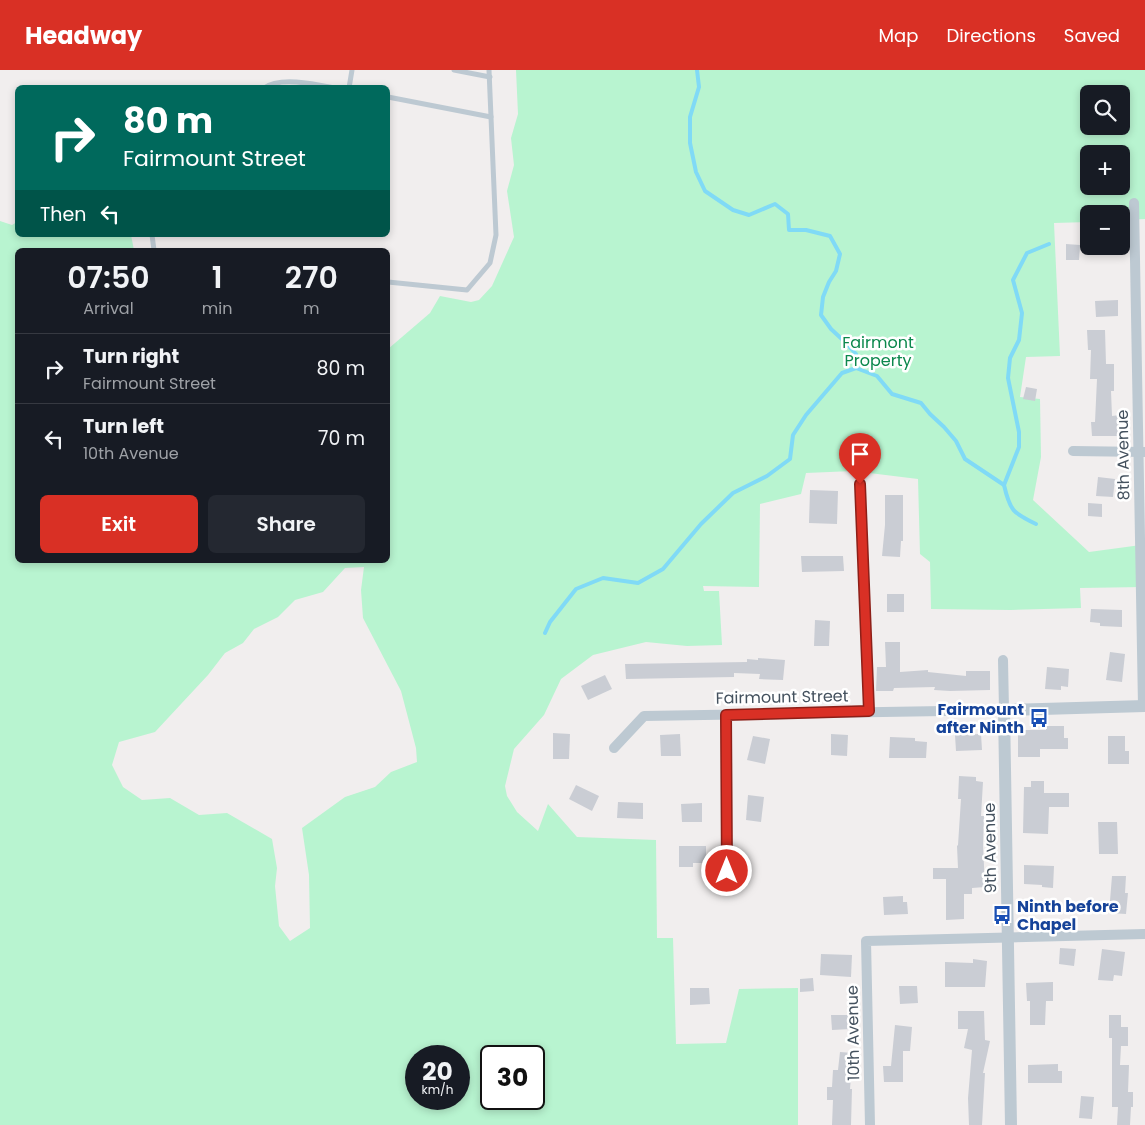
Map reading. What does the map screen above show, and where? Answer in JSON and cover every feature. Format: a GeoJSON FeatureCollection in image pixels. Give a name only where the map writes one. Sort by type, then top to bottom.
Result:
{"type":"FeatureCollection","features":[{"type":"Feature","properties":{"kind":"street","name":"8th Avenue"},"geometry":{"type":"LineString","coordinates":[[1134,203],[1142,452],[1144,706]]}},
{"type":"Feature","properties":{"kind":"street"},"geometry":{"type":"LineString","coordinates":[[1073,451],[1142,452]]}},
{"type":"Feature","properties":{"kind":"street"},"geometry":{"type":"LineString","coordinates":[[860,484],[869,711]]}},
{"type":"Feature","properties":{"kind":"street","name":"9th Avenue"},"geometry":{"type":"LineString","coordinates":[[1003,660],[1011,1125]]}},
{"type":"Feature","properties":{"kind":"street","name":"Fairmount Street"},"geometry":{"type":"LineString","coordinates":[[614,748],[644,716],[1144,706]]}},
{"type":"Feature","properties":{"kind":"street"},"geometry":{"type":"LineString","coordinates":[[726,715],[727,871]]}},
{"type":"Feature","properties":{"kind":"street"},"geometry":{"type":"LineString","coordinates":[[1007,936],[1145,934]]}},
{"type":"Feature","properties":{"kind":"street","name":"10th Avenue"},"geometry":{"type":"LineString","coordinates":[[870,1125],[866,941],[1007,936]]}},
{"type":"Feature","properties":{"kind":"lane"},"geometry":{"type":"LineString","coordinates":[[350,85],[352,70]]}},
{"type":"Feature","properties":{"kind":"lane"},"geometry":{"type":"LineString","coordinates":[[454,70],[490,77]]}},
{"type":"Feature","properties":{"kind":"lane"},"geometry":{"type":"LineString","coordinates":[[390,282],[467,290],[490,263],[496,235],[489,70]]}},
{"type":"Feature","properties":{"kind":"lane"},"geometry":{"type":"LineString","coordinates":[[268,85],[295,81],[317,85]]}},
{"type":"Feature","properties":{"kind":"lane"},"geometry":{"type":"LineString","coordinates":[[390,97],[491,117]]}},
{"type":"Feature","properties":{"kind":"green space","name":"Fairmont Property"},"geometry":{"type":"Polygon","coordinates":[[[516,70],[1145,70],[1145,219],[1130,220],[1130,205],[1080,205],[1080,222],[1054,223],[1060,356],[1026,357],[1020,397],[1040,399],[1041,457],[1033,500],[1089,552],[1141,545],[1143,587],[1080,588],[1081,608],[1011,610],[931,609],[930,562],[920,554],[918,479],[853,471],[806,473],[801,494],[760,504],[759,587],[703,586],[704,591],[719,591],[722,645],[687,646],[646,642],[593,655],[561,679],[544,715],[514,749],[505,786],[507,796],[517,812],[538,831],[548,804],[577,837],[656,840],[657,938],[673,938],[676,1044],[726,1043],[739,989],[798,988],[798,1125],[0,1125],[0,221],[12,225],[15,223],[15,237],[131,237],[134,248],[15,248],[15,563],[390,563],[390,347],[430,313],[440,296],[471,302],[479,300],[492,286],[514,237],[507,191],[514,165],[511,138],[518,114],[516,70]],[[364,567],[345,568],[323,592],[295,600],[278,617],[254,629],[243,643],[225,653],[208,675],[155,732],[119,742],[112,765],[123,787],[142,800],[170,798],[199,815],[227,813],[272,839],[277,868],[275,886],[279,926],[290,941],[310,928],[309,875],[302,828],[345,797],[375,787],[391,772],[417,762],[416,748],[401,691],[363,618],[361,590],[364,567]]]}},
{"type":"Feature","properties":{"kind":"building"},"geometry":{"type":"Polygon","coordinates":[[[1066,244],[1080,245],[1079,260],[1066,260],[1066,244]]]}},
{"type":"Feature","properties":{"kind":"building"},"geometry":{"type":"Polygon","coordinates":[[[1118,300],[1118,316],[1096,317],[1095,301],[1118,300]]]}},
{"type":"Feature","properties":{"kind":"building"},"geometry":{"type":"Polygon","coordinates":[[[1087,330],[1105,330],[1106,364],[1114,364],[1114,391],[1111,391],[1112,416],[1120,415],[1121,436],[1092,436],[1091,422],[1095,422],[1097,379],[1090,379],[1091,350],[1088,350],[1087,330]]]}},
{"type":"Feature","properties":{"kind":"building"},"geometry":{"type":"Polygon","coordinates":[[[1026,387],[1037,389],[1035,401],[1023,399],[1026,387]]]}},
{"type":"Feature","properties":{"kind":"building"},"geometry":{"type":"Polygon","coordinates":[[[1098,477],[1115,479],[1113,497],[1096,496],[1098,477]]]}},
{"type":"Feature","properties":{"kind":"building"},"geometry":{"type":"Polygon","coordinates":[[[810,490],[838,491],[837,524],[809,523],[810,490]]]}},
{"type":"Feature","properties":{"kind":"building"},"geometry":{"type":"Polygon","coordinates":[[[885,495],[903,495],[903,541],[901,541],[900,557],[882,556],[885,495]]]}},
{"type":"Feature","properties":{"kind":"building"},"geometry":{"type":"Polygon","coordinates":[[[1088,503],[1102,504],[1102,517],[1088,516],[1088,503]]]}},
{"type":"Feature","properties":{"kind":"building"},"geometry":{"type":"Polygon","coordinates":[[[801,556],[843,556],[844,571],[802,572],[801,556]]]}},
{"type":"Feature","properties":{"kind":"building"},"geometry":{"type":"Polygon","coordinates":[[[887,594],[904,594],[904,612],[887,612],[887,594]]]}},
{"type":"Feature","properties":{"kind":"building"},"geometry":{"type":"Polygon","coordinates":[[[1091,609],[1122,610],[1122,627],[1100,626],[1100,623],[1090,622],[1091,609]]]}},
{"type":"Feature","properties":{"kind":"building"},"geometry":{"type":"Polygon","coordinates":[[[815,620],[830,621],[829,646],[814,646],[815,620]]]}},
{"type":"Feature","properties":{"kind":"building"},"geometry":{"type":"Polygon","coordinates":[[[885,642],[900,642],[900,672],[928,670],[928,672],[966,676],[966,671],[990,671],[990,690],[950,691],[934,690],[935,687],[894,688],[893,691],[876,691],[877,667],[886,667],[885,642]]]}},
{"type":"Feature","properties":{"kind":"building"},"geometry":{"type":"Polygon","coordinates":[[[1110,652],[1125,654],[1122,682],[1106,680],[1110,652]]]}},
{"type":"Feature","properties":{"kind":"building"},"geometry":{"type":"Polygon","coordinates":[[[758,658],[785,660],[783,680],[759,679],[760,674],[734,673],[734,677],[626,679],[625,664],[747,662],[747,659],[758,660],[758,658]]]}},
{"type":"Feature","properties":{"kind":"building"},"geometry":{"type":"Polygon","coordinates":[[[1047,667],[1069,669],[1068,687],[1061,686],[1061,690],[1045,689],[1047,667]]]}},
{"type":"Feature","properties":{"kind":"building"},"geometry":{"type":"Polygon","coordinates":[[[605,675],[612,689],[588,700],[581,686],[605,675]]]}},
{"type":"Feature","properties":{"kind":"building"},"geometry":{"type":"Polygon","coordinates":[[[1046,726],[1064,726],[1064,738],[1068,738],[1068,749],[1040,749],[1040,757],[1018,757],[1018,730],[1046,730],[1046,726]]]}},
{"type":"Feature","properties":{"kind":"building"},"geometry":{"type":"Polygon","coordinates":[[[553,733],[570,734],[569,759],[553,759],[553,733]]]}},
{"type":"Feature","properties":{"kind":"building"},"geometry":{"type":"Polygon","coordinates":[[[680,734],[681,756],[661,756],[660,735],[680,734]]]}},
{"type":"Feature","properties":{"kind":"building"},"geometry":{"type":"Polygon","coordinates":[[[831,734],[848,735],[847,756],[831,755],[831,734]]]}},
{"type":"Feature","properties":{"kind":"building"},"geometry":{"type":"Polygon","coordinates":[[[981,734],[982,750],[956,751],[955,735],[981,734]]]}},
{"type":"Feature","properties":{"kind":"building"},"geometry":{"type":"Polygon","coordinates":[[[753,736],[770,739],[765,764],[747,760],[753,736]]]}},
{"type":"Feature","properties":{"kind":"building"},"geometry":{"type":"Polygon","coordinates":[[[1108,736],[1125,736],[1125,751],[1129,751],[1129,764],[1108,764],[1108,736]]]}},
{"type":"Feature","properties":{"kind":"building"},"geometry":{"type":"Polygon","coordinates":[[[890,737],[915,738],[915,741],[927,742],[926,758],[889,758],[890,737]]]}},
{"type":"Feature","properties":{"kind":"building"},"geometry":{"type":"Polygon","coordinates":[[[959,776],[976,777],[976,781],[983,782],[981,816],[984,816],[985,887],[972,888],[972,894],[964,894],[964,919],[946,920],[946,879],[933,879],[933,868],[958,868],[957,846],[961,799],[958,799],[959,776]]]}},
{"type":"Feature","properties":{"kind":"building"},"geometry":{"type":"Polygon","coordinates":[[[1031,781],[1044,781],[1044,793],[1069,793],[1069,807],[1049,807],[1048,834],[1023,833],[1024,787],[1031,787],[1031,781]]]}},
{"type":"Feature","properties":{"kind":"building"},"geometry":{"type":"Polygon","coordinates":[[[576,785],[599,796],[592,811],[569,799],[576,785]]]}},
{"type":"Feature","properties":{"kind":"building"},"geometry":{"type":"Polygon","coordinates":[[[748,795],[764,797],[761,822],[746,820],[748,795]]]}},
{"type":"Feature","properties":{"kind":"building"},"geometry":{"type":"Polygon","coordinates":[[[618,802],[643,803],[643,819],[617,818],[618,802]]]}},
{"type":"Feature","properties":{"kind":"building"},"geometry":{"type":"Polygon","coordinates":[[[702,803],[702,822],[682,822],[681,804],[702,803]]]}},
{"type":"Feature","properties":{"kind":"building"},"geometry":{"type":"Polygon","coordinates":[[[1098,822],[1117,822],[1118,854],[1099,854],[1098,822]]]}},
{"type":"Feature","properties":{"kind":"building"},"geometry":{"type":"Polygon","coordinates":[[[679,846],[706,846],[706,863],[693,863],[693,867],[679,867],[679,846]]]}},
{"type":"Feature","properties":{"kind":"building"},"geometry":{"type":"Polygon","coordinates":[[[1024,865],[1054,866],[1053,888],[1024,884],[1024,865]]]}},
{"type":"Feature","properties":{"kind":"building"},"geometry":{"type":"Polygon","coordinates":[[[1112,876],[1126,876],[1125,893],[1128,893],[1126,914],[1109,913],[1112,876]]]}},
{"type":"Feature","properties":{"kind":"building"},"geometry":{"type":"Polygon","coordinates":[[[903,896],[903,902],[907,902],[908,914],[884,915],[883,897],[903,896]]]}},
{"type":"Feature","properties":{"kind":"building"},"geometry":{"type":"Polygon","coordinates":[[[1060,948],[1076,949],[1074,966],[1059,964],[1060,948]]]}},
{"type":"Feature","properties":{"kind":"building"},"geometry":{"type":"Polygon","coordinates":[[[1102,949],[1125,952],[1122,976],[1114,975],[1113,981],[1098,980],[1102,949]]]}},
{"type":"Feature","properties":{"kind":"building"},"geometry":{"type":"Polygon","coordinates":[[[821,954],[852,955],[851,977],[820,975],[821,954]]]}},
{"type":"Feature","properties":{"kind":"building"},"geometry":{"type":"Polygon","coordinates":[[[973,959],[987,961],[985,987],[945,987],[945,962],[973,963],[973,959]]]}},
{"type":"Feature","properties":{"kind":"building"},"geometry":{"type":"Polygon","coordinates":[[[813,978],[814,991],[800,992],[800,979],[813,978]]]}},
{"type":"Feature","properties":{"kind":"building"},"geometry":{"type":"Polygon","coordinates":[[[1053,982],[1053,1001],[1046,1001],[1045,1025],[1030,1025],[1030,1001],[1027,1001],[1026,983],[1053,982]]]}},
{"type":"Feature","properties":{"kind":"building"},"geometry":{"type":"Polygon","coordinates":[[[899,986],[917,986],[918,1003],[900,1004],[899,986]]]}},
{"type":"Feature","properties":{"kind":"building"},"geometry":{"type":"Polygon","coordinates":[[[690,988],[709,988],[710,1004],[690,1005],[690,988]]]}},
{"type":"Feature","properties":{"kind":"building"},"geometry":{"type":"Polygon","coordinates":[[[958,1011],[984,1011],[985,1040],[990,1041],[983,1073],[985,1073],[982,1125],[969,1125],[968,1098],[972,1050],[964,1048],[968,1029],[958,1029],[958,1011]]]}},
{"type":"Feature","properties":{"kind":"building"},"geometry":{"type":"Polygon","coordinates":[[[831,1015],[850,1015],[851,1029],[832,1030],[831,1015]]]}},
{"type":"Feature","properties":{"kind":"building"},"geometry":{"type":"Polygon","coordinates":[[[1109,1015],[1121,1015],[1121,1027],[1128,1027],[1128,1046],[1121,1046],[1120,1065],[1129,1065],[1128,1092],[1133,1092],[1130,1125],[1117,1125],[1118,1107],[1112,1107],[1112,1038],[1109,1038],[1109,1015]]]}},
{"type":"Feature","properties":{"kind":"building"},"geometry":{"type":"Polygon","coordinates":[[[895,1025],[912,1027],[910,1051],[903,1051],[903,1082],[884,1082],[883,1066],[891,1066],[895,1025]]]}},
{"type":"Feature","properties":{"kind":"building"},"geometry":{"type":"Polygon","coordinates":[[[840,1052],[853,1053],[850,1089],[852,1089],[851,1125],[832,1125],[833,1100],[827,1100],[827,1087],[832,1087],[833,1070],[838,1070],[840,1052]]]}},
{"type":"Feature","properties":{"kind":"building"},"geometry":{"type":"Polygon","coordinates":[[[1058,1064],[1058,1071],[1062,1071],[1062,1083],[1028,1083],[1028,1065],[1058,1064]]]}},
{"type":"Feature","properties":{"kind":"building"},"geometry":{"type":"Polygon","coordinates":[[[1081,1096],[1094,1097],[1092,1119],[1079,1118],[1081,1096]]]}},
{"type":"Feature","properties":{"kind":"waterway"},"geometry":{"type":"LineString","coordinates":[[697,70],[699,87],[690,117],[690,143],[696,172],[705,191],[733,210],[749,215],[775,204],[788,214],[789,230],[806,230],[830,236],[840,254],[836,271],[823,297],[821,315],[831,329],[856,354],[856,368]]}},
{"type":"Feature","properties":{"kind":"waterway"},"geometry":{"type":"LineString","coordinates":[[1004,485],[1019,447],[1019,432],[1008,378],[1010,358],[1019,340],[1022,313],[1013,280],[1027,253],[1049,244]]}},
{"type":"Feature","properties":{"kind":"waterway"},"geometry":{"type":"LineString","coordinates":[[545,633],[550,622],[576,589],[603,578],[638,583],[663,569],[701,524],[733,493],[767,476],[790,459],[793,435],[806,415],[842,373],[856,368],[877,376],[892,394],[921,403],[956,441],[965,459],[1004,485],[1008,501],[1017,514],[1036,524]]}},
{"type":"Feature","properties":{"kind":"place","name":"Fairmount after Ninth"},"geometry":{"type":"Point","coordinates":[1039,718]}},
{"type":"Feature","properties":{"kind":"place","name":"Ninth before Chapel"},"geometry":{"type":"Point","coordinates":[1002,915]}},
{"type":"Feature","properties":{"kind":"route"},"geometry":{"type":"LineString","coordinates":[[727,871],[726,715],[869,711],[860,484]]}}]}
